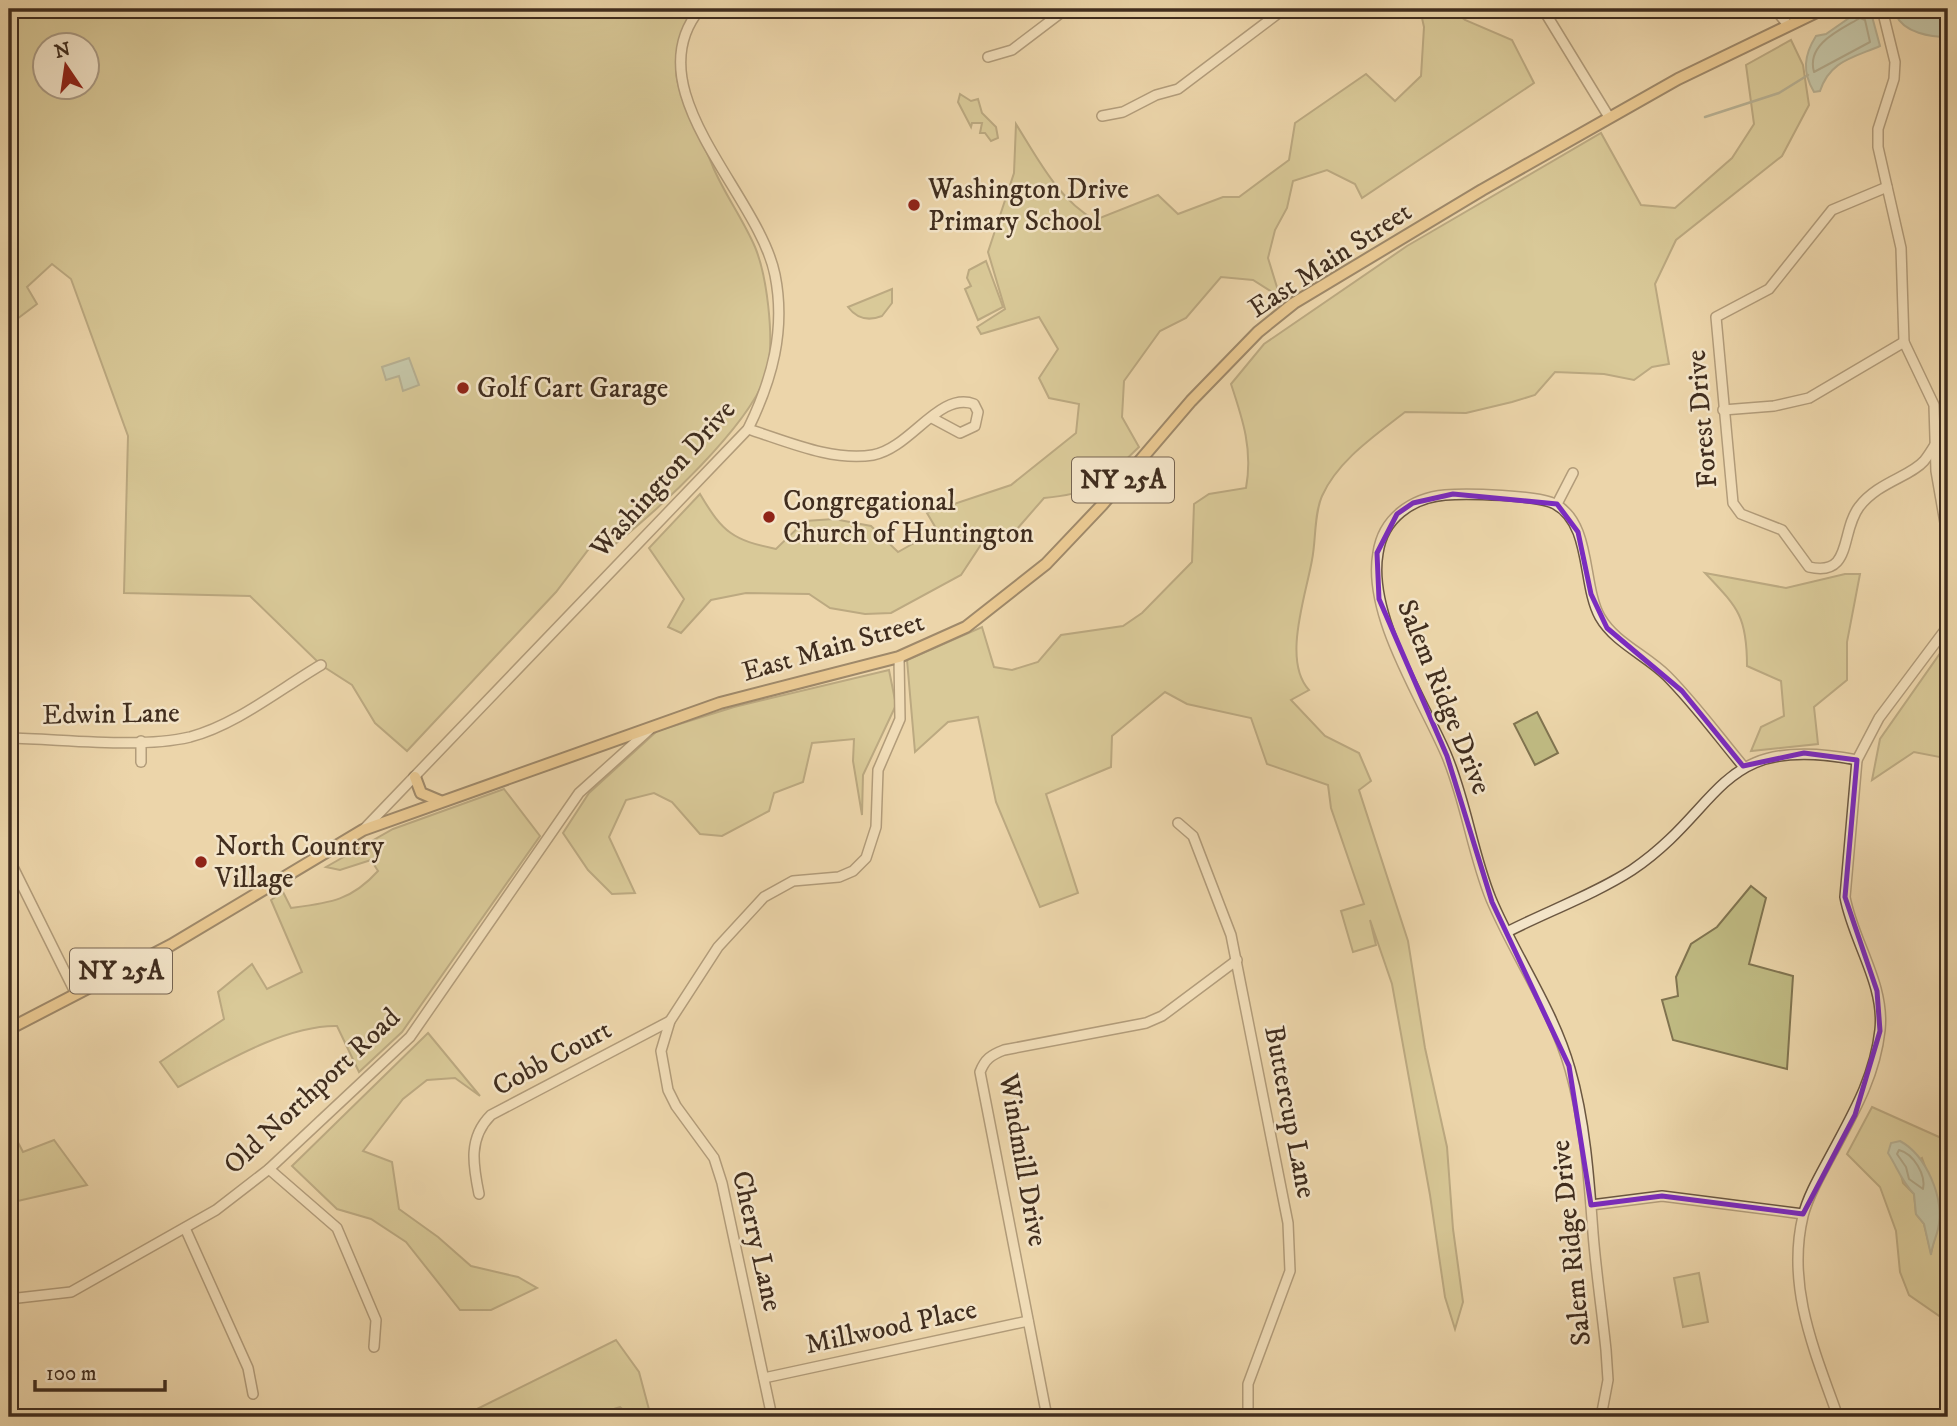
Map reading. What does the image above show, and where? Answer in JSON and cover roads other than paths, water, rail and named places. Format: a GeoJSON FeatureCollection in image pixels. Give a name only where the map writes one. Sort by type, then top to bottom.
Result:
{"type":"FeatureCollection","features":[{"type":"Feature","properties":{"kind":"main road","name":"East Main Street"},"geometry":{"type":"LineString","coordinates":[[9,1028],[232,910],[363,830],[720,703],[900,657],[966,627],[1046,564],[1201,391],[1258,332],[1294,303],[1609,117],[1710,61],[1823,9]]}},
{"type":"Feature","properties":{"kind":"main road"},"geometry":{"type":"LineString","coordinates":[[415,777],[421,793],[428,799],[443,801]]}},
{"type":"Feature","properties":{"kind":"street","name":"Washington Drive"},"geometry":{"type":"LineString","coordinates":[[363,830],[748,429],[772,373],[778,339],[775,273],[765,247],[695,118],[684,90],[679,66],[687,32],[700,9]]}},
{"type":"Feature","properties":{"kind":"street"},"geometry":{"type":"LineString","coordinates":[[988,57],[1012,50],[1066,9]]}},
{"type":"Feature","properties":{"kind":"street"},"geometry":{"type":"LineString","coordinates":[[1102,116],[1123,112],[1156,95],[1178,89],[1284,9]]}},
{"type":"Feature","properties":{"kind":"street"},"geometry":{"type":"LineString","coordinates":[[1543,9],[1609,117]]}},
{"type":"Feature","properties":{"kind":"street"},"geometry":{"type":"LineString","coordinates":[[1775,9],[1788,25]]}},
{"type":"Feature","properties":{"kind":"street"},"geometry":{"type":"LineString","coordinates":[[1882,9],[1895,62],[1895,79],[1878,129],[1887,187],[1901,248],[1904,342],[1934,405],[1938,438],[1936,471],[1948,540]]}},
{"type":"Feature","properties":{"kind":"street","name":"Forest Drive"},"geometry":{"type":"LineString","coordinates":[[1887,187],[1832,211],[1769,289],[1716,317],[1733,503],[1741,514],[1782,530],[1809,567],[1823,570],[1834,567],[1842,556],[1849,525],[1857,509],[1883,485],[1923,462],[1948,425]]}},
{"type":"Feature","properties":{"kind":"street"},"geometry":{"type":"LineString","coordinates":[[1723,410],[1774,406],[1808,398],[1904,342]]}},
{"type":"Feature","properties":{"kind":"street"},"geometry":{"type":"LineString","coordinates":[[748,429],[798,445],[855,457],[893,449],[932,418],[956,401],[974,404],[978,412],[975,426],[960,433],[932,418]]}},
{"type":"Feature","properties":{"kind":"street"},"geometry":{"type":"LineString","coordinates":[[1573,474],[1557,504],[1578,532],[1584,548],[1591,594],[1607,628],[1649,660],[1682,691],[1743,766]]}},
{"type":"Feature","properties":{"kind":"street","name":"Salem Ridge Drive"},"geometry":{"type":"LineString","coordinates":[[1557,504],[1538,499],[1433,496],[1413,503],[1397,513],[1384,533],[1377,553],[1379,598],[1385,618],[1447,756],[1468,816],[1481,874],[1556,1031],[1569,1066],[1579,1103],[1608,1380],[1601,1417]]}},
{"type":"Feature","properties":{"kind":"street"},"geometry":{"type":"LineString","coordinates":[[1838,1417],[1803,1314],[1799,1254],[1803,1214],[1833,1152],[1855,1115],[1870,1079],[1880,1031],[1881,1008],[1877,991],[1849,918],[1845,897],[1857,760],[1879,718],[1948,626]]}},
{"type":"Feature","properties":{"kind":"street","name":"Cherry Lane"},"geometry":{"type":"LineString","coordinates":[[772,1417],[722,1183],[714,1158],[676,1106],[663,1072],[661,1051],[670,1021],[718,947],[764,897],[793,881],[839,877],[853,871],[866,858],[876,827],[878,770],[900,719],[900,657]]}},
{"type":"Feature","properties":{"kind":"street","name":"Edwin Lane"},"geometry":{"type":"LineString","coordinates":[[9,738],[141,741],[191,736],[207,730],[321,665]]}},
{"type":"Feature","properties":{"kind":"street","name":"Old Northport Road"},"geometry":{"type":"LineString","coordinates":[[9,1299],[71,1292],[216,1210],[269,1169],[410,1037],[579,793],[655,725]]}},
{"type":"Feature","properties":{"kind":"street"},"geometry":{"type":"LineString","coordinates":[[141,741],[141,762]]}},
{"type":"Feature","properties":{"kind":"street"},"geometry":{"type":"LineString","coordinates":[[1507,932],[1630,871],[1652,855],[1725,779],[1743,766],[1804,753],[1857,760]]}},
{"type":"Feature","properties":{"kind":"street","name":"Buttercup Lane"},"geometry":{"type":"LineString","coordinates":[[1178,823],[1193,836],[1212,881],[1237,960],[1290,1250],[1290,1271],[1285,1292],[1248,1384],[1248,1417]]}},
{"type":"Feature","properties":{"kind":"street"},"geometry":{"type":"LineString","coordinates":[[9,859],[76,994]]}},
{"type":"Feature","properties":{"kind":"street","name":"Windmill Drive"},"geometry":{"type":"LineString","coordinates":[[1046,1417],[980,1072],[984,1062],[992,1054],[1004,1050],[1146,1023],[1162,1016],[1237,960]]}},
{"type":"Feature","properties":{"kind":"street","name":"Cobb Court"},"geometry":{"type":"LineString","coordinates":[[480,1194],[474,1152],[481,1125],[491,1115],[670,1021]]}},
{"type":"Feature","properties":{"kind":"street"},"geometry":{"type":"LineString","coordinates":[[269,1169],[337,1228],[376,1320],[374,1347]]}},
{"type":"Feature","properties":{"kind":"street"},"geometry":{"type":"LineString","coordinates":[[1591,1205],[1662,1196],[1803,1214]]}},
{"type":"Feature","properties":{"kind":"street"},"geometry":{"type":"LineString","coordinates":[[185,1228],[248,1368],[253,1394]]}},
{"type":"Feature","properties":{"kind":"street","name":"Millwood Place"},"geometry":{"type":"LineString","coordinates":[[764,1378],[1028,1321]]}},
{"type":"Feature","properties":{"kind":"water"},"geometry":{"type":"Polygon","coordinates":[[[1862,9],[1870,9],[1880,46],[1843,62],[1830,73],[1820,91],[1814,92],[1806,64],[1816,36],[1826,34],[1862,9]]]}},
{"type":"Feature","properties":{"kind":"water"},"geometry":{"type":"Polygon","coordinates":[[[1899,9],[1948,9],[1948,37],[1926,35],[1911,30],[1896,15],[1899,9]]]}},
{"type":"Feature","properties":{"kind":"water"},"geometry":{"type":"Polygon","coordinates":[[[409,358],[419,385],[403,391],[399,376],[386,380],[382,367],[409,358]]]}},
{"type":"Feature","properties":{"kind":"water"},"geometry":{"type":"Polygon","coordinates":[[[1900,1141],[1918,1156],[1936,1191],[1939,1217],[1931,1255],[1924,1224],[1916,1214],[1914,1194],[1888,1153],[1891,1143],[1900,1141]]]}},
{"type":"Feature","properties":{"kind":"waterway"},"geometry":{"type":"LineString","coordinates":[[1705,117],[1779,93],[1808,75]]}},
{"type":"Feature","properties":{"kind":"place","name":"Washington Drive Primary School"},"geometry":{"type":"Point","coordinates":[914,205]}},
{"type":"Feature","properties":{"kind":"place","name":"Golf Cart Garage"},"geometry":{"type":"Point","coordinates":[463,388]}},
{"type":"Feature","properties":{"kind":"place","name":"Congregational Church of Huntington"},"geometry":{"type":"Point","coordinates":[769,517]}},
{"type":"Feature","properties":{"kind":"place","name":"North Country Village"},"geometry":{"type":"Point","coordinates":[201,862]}}]}
